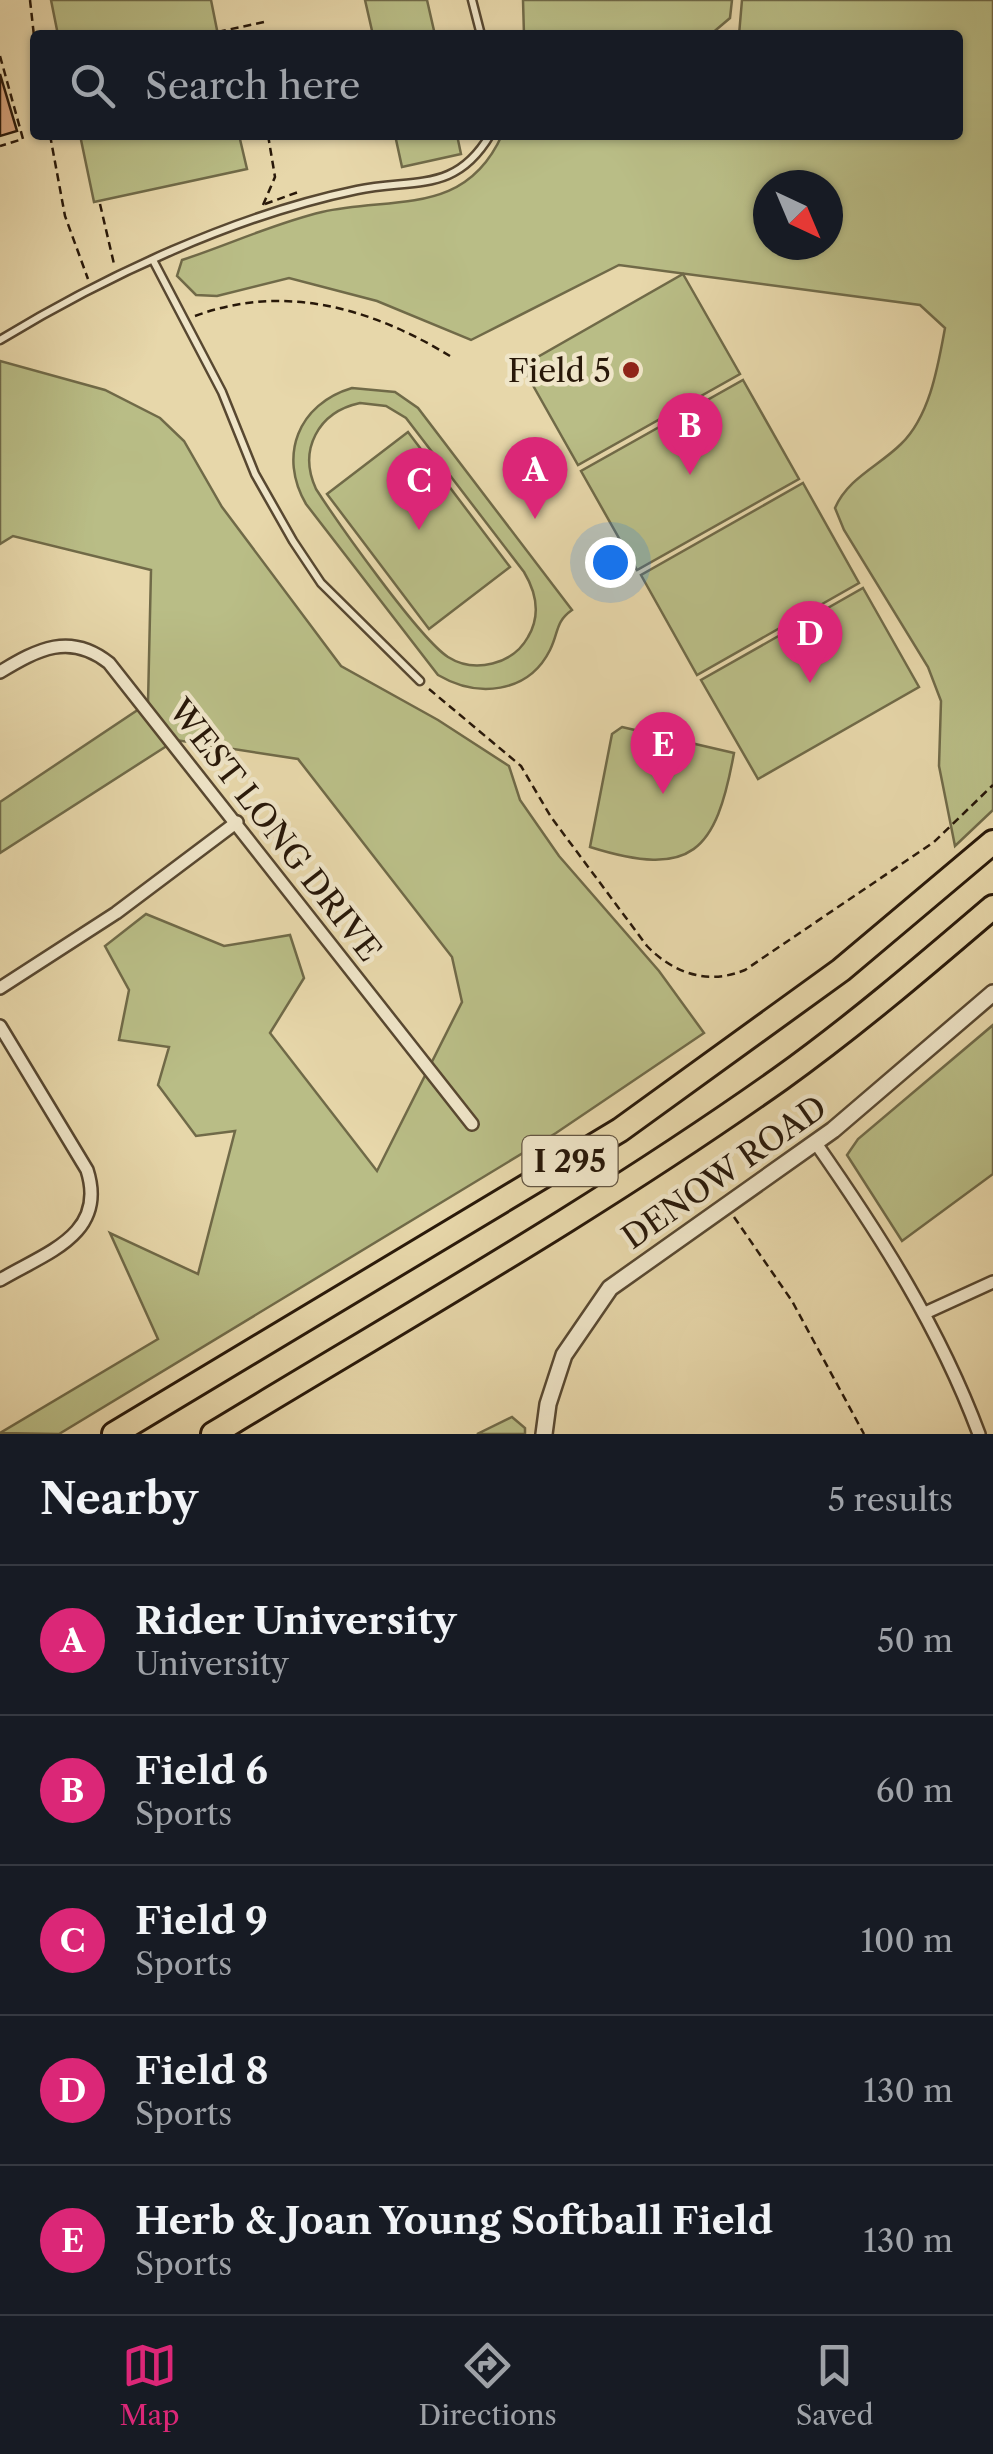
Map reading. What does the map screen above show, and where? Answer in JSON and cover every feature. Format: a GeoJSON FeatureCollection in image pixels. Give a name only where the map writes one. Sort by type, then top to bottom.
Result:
{"type":"FeatureCollection","features":[{"type":"Feature","properties":{"kind":"highway","name":"I 295"},"geometry":{"type":"LineString","coordinates":[[114,1434],[620,1130],[841,970],[993,842]]}},
{"type":"Feature","properties":{"kind":"highway","name":"I 295"},"geometry":{"type":"LineString","coordinates":[[213,1434],[557,1228],[683,1145],[783,1076],[993,907]]}},
{"type":"Feature","properties":{"kind":"street","name":"WEST LONG DRIVE"},"geometry":{"type":"LineString","coordinates":[[0,672],[30,653],[57,645],[98,654],[236,822],[472,1124]]}},
{"type":"Feature","properties":{"kind":"street"},"geometry":{"type":"LineString","coordinates":[[0,988],[116,914],[236,822]]}},
{"type":"Feature","properties":{"kind":"street","name":"DENOW ROAD"},"geometry":{"type":"LineString","coordinates":[[544,1434],[555,1377],[592,1308],[631,1270],[726,1206],[888,1086],[993,993]]}},
{"type":"Feature","properties":{"kind":"street"},"geometry":{"type":"LineString","coordinates":[[0,1026],[87,1170],[93,1196],[90,1212],[76,1236],[0,1280]]}},
{"type":"Feature","properties":{"kind":"street"},"geometry":{"type":"LineString","coordinates":[[815,1142],[882,1238],[925,1313],[980,1434]]}},
{"type":"Feature","properties":{"kind":"street"},"geometry":{"type":"LineString","coordinates":[[925,1313],[993,1282]]}},
{"type":"Feature","properties":{"kind":"lane"},"geometry":{"type":"LineString","coordinates":[[472,0],[480,30]]}},
{"type":"Feature","properties":{"kind":"lane"},"geometry":{"type":"LineString","coordinates":[[0,340],[92,290],[303,201],[446,178],[479,153],[487,140]]}},
{"type":"Feature","properties":{"kind":"lane"},"geometry":{"type":"LineString","coordinates":[[154,262],[222,392],[255,474],[302,555],[321,584],[420,681]]}},
{"type":"Feature","properties":{"kind":"path"},"geometry":{"type":"LineString","coordinates":[[30,0],[33,30]]}},
{"type":"Feature","properties":{"kind":"path"},"geometry":{"type":"LineString","coordinates":[[227,30],[264,22]]}},
{"type":"Feature","properties":{"kind":"path"},"geometry":{"type":"LineString","coordinates":[[0,56],[22,139],[0,146]]}},
{"type":"Feature","properties":{"kind":"path"},"geometry":{"type":"LineString","coordinates":[[51,140],[65,216],[92,290]]}},
{"type":"Feature","properties":{"kind":"path"},"geometry":{"type":"LineString","coordinates":[[263,204],[275,177],[269,140]]}},
{"type":"Feature","properties":{"kind":"path"},"geometry":{"type":"LineString","coordinates":[[100,204],[116,271]]}},
{"type":"Feature","properties":{"kind":"path"},"geometry":{"type":"LineString","coordinates":[[184,320],[225,305],[285,299],[317,302],[367,315],[450,356]]}},
{"type":"Feature","properties":{"kind":"path"},"geometry":{"type":"LineString","coordinates":[[420,681],[521,766],[551,817],[658,958],[704,978],[726,978],[745,970],[934,842],[993,786]]}},
{"type":"Feature","properties":{"kind":"path"},"geometry":{"type":"LineString","coordinates":[[726,1206],[792,1301],[864,1434]]}},
{"type":"Feature","properties":{"kind":"green space"},"geometry":{"type":"Polygon","coordinates":[[[51,0],[211,0],[217,30],[57,30],[51,0]]]}},
{"type":"Feature","properties":{"kind":"green space"},"geometry":{"type":"Polygon","coordinates":[[[365,0],[427,0],[434,30],[372,30],[365,0]]]}},
{"type":"Feature","properties":{"kind":"green space"},"geometry":{"type":"Polygon","coordinates":[[[523,0],[732,0],[730,18],[716,30],[524,30],[523,0]]]}},
{"type":"Feature","properties":{"kind":"green space"},"geometry":{"type":"Polygon","coordinates":[[[742,0],[993,0],[993,810],[955,846],[939,766],[941,701],[928,667],[844,530],[835,508],[856,480],[911,433],[926,405],[945,328],[920,305],[619,265],[471,340],[377,301],[289,278],[217,296],[196,295],[177,276],[182,260],[287,222],[349,207],[425,198],[468,179],[487,161],[499,140],[963,140],[963,30],[739,30],[742,0]]]}},
{"type":"Feature","properties":{"kind":"green space"},"geometry":{"type":"Polygon","coordinates":[[[81,140],[240,140],[247,169],[94,202],[81,140]]]}},
{"type":"Feature","properties":{"kind":"green space"},"geometry":{"type":"Polygon","coordinates":[[[396,140],[458,140],[461,154],[402,167],[396,140]]]}},
{"type":"Feature","properties":{"kind":"green space","name":"Field 5"},"geometry":{"type":"Polygon","coordinates":[[[683,274],[740,374],[578,465],[522,366],[683,274]]]}},
{"type":"Feature","properties":{"kind":"green space"},"geometry":{"type":"Polygon","coordinates":[[[0,361],[105,390],[160,418],[184,441],[222,507],[341,666],[438,720],[509,766],[520,800],[559,856],[659,971],[704,1033],[556,1133],[59,1434],[0,1433],[158,1339],[110,1233],[198,1274],[235,1131],[196,1136],[158,1085],[169,1047],[119,1040],[129,990],[105,946],[146,914],[224,946],[290,935],[304,978],[270,1033],[377,1171],[462,1002],[452,957],[298,759],[176,740],[0,853],[0,802],[148,703],[151,570],[13,536],[0,544],[0,361]]]}},
{"type":"Feature","properties":{"kind":"green space"},"geometry":{"type":"Polygon","coordinates":[[[743,380],[799,479],[637,570],[581,471],[743,380]]]}},
{"type":"Feature","properties":{"kind":"green space"},"geometry":{"type":"Polygon","coordinates":[[[352,388],[395,392],[418,408],[572,610],[560,623],[550,650],[529,676],[500,688],[485,689],[438,675],[306,504],[294,468],[298,434],[306,419],[333,396],[352,388]],[[360,403],[345,408],[323,424],[309,460],[316,489],[379,579],[435,646],[448,657],[470,665],[503,660],[521,646],[535,620],[534,596],[528,580],[406,418],[386,406],[360,403]]]}},
{"type":"Feature","properties":{"kind":"green space"},"geometry":{"type":"Polygon","coordinates":[[[408,432],[510,567],[429,629],[327,494],[408,432]]]}},
{"type":"Feature","properties":{"kind":"green space"},"geometry":{"type":"Polygon","coordinates":[[[803,483],[859,583],[697,675],[641,575],[803,483]]]}},
{"type":"Feature","properties":{"kind":"green space"},"geometry":{"type":"Polygon","coordinates":[[[863,588],[919,687],[758,779],[701,680],[863,588]]]}},
{"type":"Feature","properties":{"kind":"green space"},"geometry":{"type":"Polygon","coordinates":[[[622,727],[734,753],[718,814],[694,849],[676,857],[653,860],[590,847],[612,734],[622,727]]]}},
{"type":"Feature","properties":{"kind":"green space"},"geometry":{"type":"Polygon","coordinates":[[[993,1025],[993,1174],[902,1241],[847,1155],[858,1139],[993,1025]]]}},
{"type":"Feature","properties":{"kind":"green space"},"geometry":{"type":"Polygon","coordinates":[[[512,1417],[525,1428],[525,1434],[477,1434],[512,1417]]]}},
{"type":"Feature","properties":{"kind":"building"},"geometry":{"type":"Polygon","coordinates":[[[0,74],[17,131],[0,136],[0,74]]]}},
{"type":"Feature","properties":{"kind":"place","name":"Field 5"},"geometry":{"type":"Point","coordinates":[631,370]}},
{"type":"Feature","properties":{"kind":"place","name":"Field 6"},"geometry":{"type":"Point","coordinates":[690,475]}},
{"type":"Feature","properties":{"kind":"place","name":"Rider University"},"geometry":{"type":"Point","coordinates":[535,519]}},
{"type":"Feature","properties":{"kind":"place","name":"Field 9"},"geometry":{"type":"Point","coordinates":[419,530]}},
{"type":"Feature","properties":{"kind":"place","name":"Field 8"},"geometry":{"type":"Point","coordinates":[810,683]}},
{"type":"Feature","properties":{"kind":"place","name":"Herb & Joan Young Softball Field"},"geometry":{"type":"Point","coordinates":[663,794]}}]}
